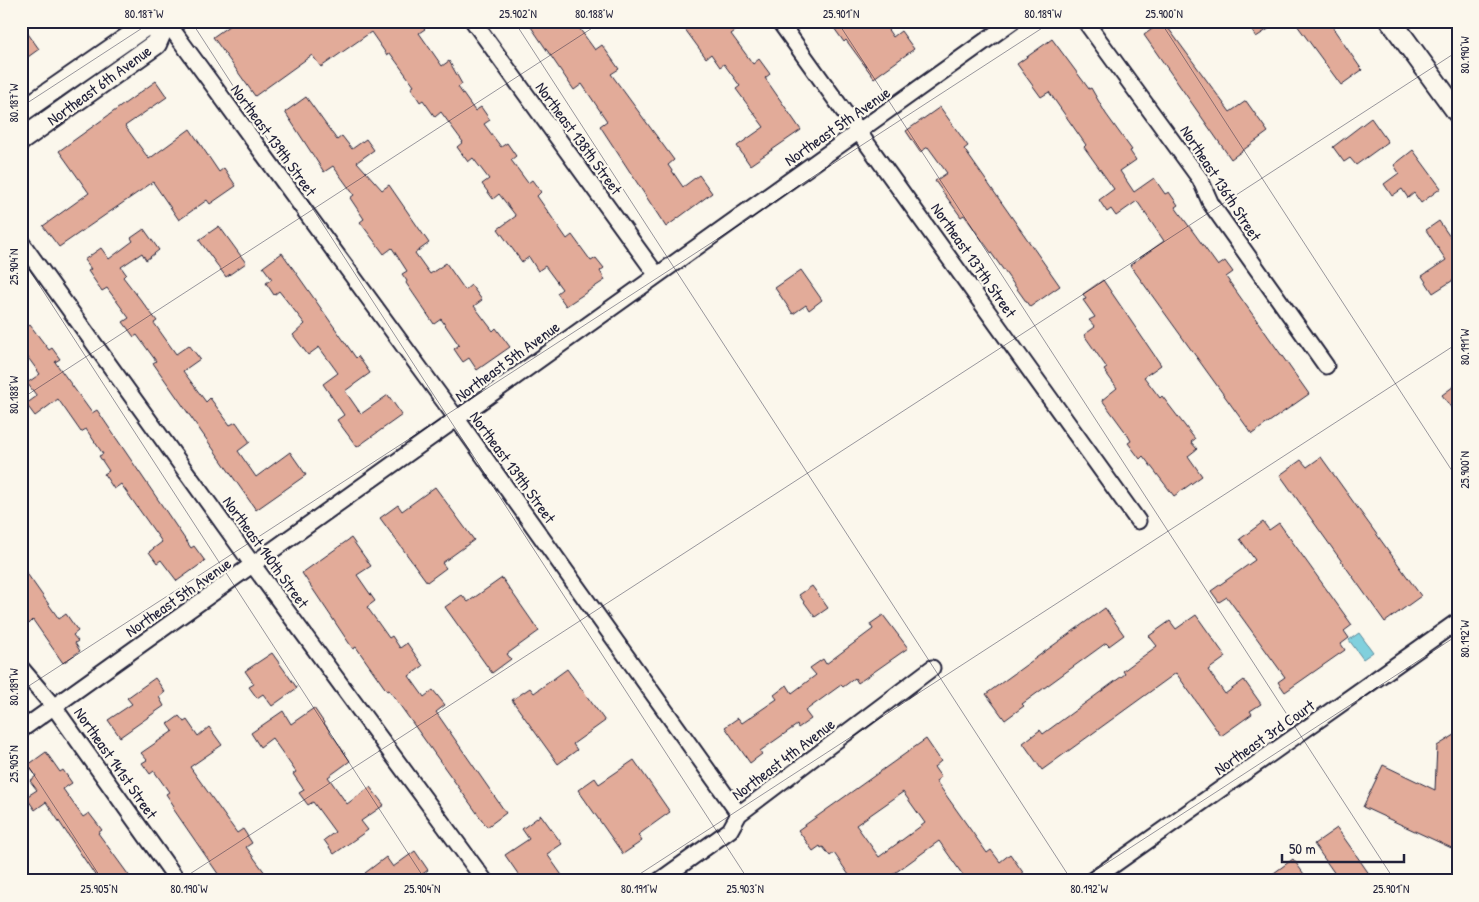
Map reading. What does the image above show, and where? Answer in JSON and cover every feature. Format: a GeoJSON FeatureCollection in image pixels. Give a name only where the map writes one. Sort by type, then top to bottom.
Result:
{"type":"FeatureCollection","features":[{"type":"Feature","properties":{"kind":"main road","name":"Northeast 6th Avenue"},"geometry":{"type":"LineString","coordinates":[[21,112],[145,26],[166,21]]}},
{"type":"Feature","properties":{"kind":"main road","name":"Northeast 6th Avenue"},"geometry":{"type":"LineString","coordinates":[[21,140],[156,44],[166,21]]}},
{"type":"Feature","properties":{"kind":"main road"},"geometry":{"type":"LineString","coordinates":[[1391,21],[1458,113]]}},
{"type":"Feature","properties":{"kind":"street","name":"Northeast 139th Street"},"geometry":{"type":"LineString","coordinates":[[166,21],[457,419],[739,814]]}},
{"type":"Feature","properties":{"kind":"street","name":"Northeast 138th Street"},"geometry":{"type":"LineString","coordinates":[[473,21],[656,274]]}},
{"type":"Feature","properties":{"kind":"street","name":"Northeast 137th Street"},"geometry":{"type":"LineString","coordinates":[[779,21],[1138,521]]}},
{"type":"Feature","properties":{"kind":"street","name":"Northeast 5th Avenue"},"geometry":{"type":"LineString","coordinates":[[21,730],[457,419],[656,274],[860,132],[1013,21]]}},
{"type":"Feature","properties":{"kind":"street","name":"Northeast 136th Street"},"geometry":{"type":"LineString","coordinates":[[1085,21],[1200,179],[1211,204],[1326,366]]}},
{"type":"Feature","properties":{"kind":"street","name":"Northeast 140th Street"},"geometry":{"type":"LineString","coordinates":[[21,242],[253,565],[485,881]]}},
{"type":"Feature","properties":{"kind":"street","name":"Northeast 3rd Court"},"geometry":{"type":"LineString","coordinates":[[1091,881],[1458,621]]}},
{"type":"Feature","properties":{"kind":"street","name":"Northeast 141st Street"},"geometry":{"type":"LineString","coordinates":[[21,668],[54,707],[178,881]]}},
{"type":"Feature","properties":{"kind":"street","name":"Northeast 4th Avenue"},"geometry":{"type":"LineString","coordinates":[[659,881],[730,830],[739,814],[932,668]]}},
{"type":"Feature","properties":{"kind":"water"},"geometry":{"type":"Polygon","coordinates":[[[1359,633],[1373,652],[1363,659],[1349,640],[1359,633]]]}},
{"type":"Feature","properties":{"kind":"building"},"geometry":{"type":"Polygon","coordinates":[[[236,21],[419,21],[425,29],[419,33],[442,66],[449,61],[462,84],[458,87],[475,111],[481,107],[490,120],[484,124],[501,147],[507,143],[516,156],[511,160],[528,183],[532,180],[541,192],[537,196],[567,239],[572,235],[591,261],[596,258],[604,268],[600,271],[605,280],[566,306],[557,293],[562,289],[545,266],[538,271],[529,257],[522,262],[498,229],[516,216],[499,194],[493,199],[482,184],[489,179],[473,158],[468,162],[457,147],[463,142],[441,112],[435,117],[423,100],[420,102],[411,88],[414,86],[390,53],[387,55],[371,32],[321,67],[312,55],[255,96],[213,37],[236,21]]]}},
{"type":"Feature","properties":{"kind":"building"},"geometry":{"type":"Polygon","coordinates":[[[527,21],[574,21],[595,50],[602,45],[619,69],[611,74],[674,160],[668,165],[683,187],[699,175],[712,193],[666,227],[600,126],[607,121],[582,84],[574,90],[527,21]]]}},
{"type":"Feature","properties":{"kind":"building"},"geometry":{"type":"Polygon","coordinates":[[[679,21],[732,21],[738,29],[731,34],[753,64],[759,59],[770,74],[765,78],[801,130],[750,165],[737,146],[764,127],[736,89],[740,86],[724,64],[720,67],[711,54],[706,58],[679,21]]]}},
{"type":"Feature","properties":{"kind":"building"},"geometry":{"type":"Polygon","coordinates":[[[829,21],[882,21],[893,37],[901,31],[914,49],[874,78],[846,40],[844,42],[829,21]]]}},
{"type":"Feature","properties":{"kind":"building"},"geometry":{"type":"Polygon","coordinates":[[[1163,21],[1230,112],[1246,101],[1268,132],[1231,159],[1144,35],[1163,21]]]}},
{"type":"Feature","properties":{"kind":"building"},"geometry":{"type":"Polygon","coordinates":[[[1245,21],[1281,21],[1256,37],[1245,21]]]}},
{"type":"Feature","properties":{"kind":"building"},"geometry":{"type":"Polygon","coordinates":[[[1294,21],[1328,21],[1362,70],[1341,85],[1294,21]]]}},
{"type":"Feature","properties":{"kind":"building"},"geometry":{"type":"Polygon","coordinates":[[[21,24],[39,49],[21,62],[21,24]]]}},
{"type":"Feature","properties":{"kind":"building"},"geometry":{"type":"Polygon","coordinates":[[[1052,39],[1089,89],[1091,88],[1106,114],[1132,150],[1130,151],[1136,160],[1120,171],[1134,192],[1154,178],[1165,194],[1169,192],[1178,205],[1175,207],[1218,266],[1225,261],[1233,272],[1226,277],[1309,394],[1252,434],[1130,265],[1164,241],[1137,201],[1116,216],[1111,209],[1107,212],[1099,200],[1114,189],[1084,147],[1086,145],[1049,92],[1041,97],[1017,64],[1052,39]]]}},
{"type":"Feature","properties":{"kind":"building"},"geometry":{"type":"Polygon","coordinates":[[[156,81],[167,97],[125,126],[149,159],[190,129],[219,172],[224,168],[236,186],[210,204],[207,200],[179,220],[153,182],[59,247],[43,226],[89,193],[59,151],[156,81]]]}},
{"type":"Feature","properties":{"kind":"building"},"geometry":{"type":"Polygon","coordinates":[[[306,97],[337,140],[342,136],[352,149],[366,139],[374,150],[357,162],[382,190],[389,185],[429,243],[415,253],[430,274],[446,263],[465,290],[471,285],[482,300],[474,306],[493,331],[496,328],[510,347],[477,370],[469,358],[463,362],[454,349],[459,345],[441,319],[434,324],[406,283],[407,281],[402,274],[407,271],[392,248],[384,254],[360,222],[364,219],[350,198],[354,195],[333,166],[324,172],[285,112],[306,97]]]}},
{"type":"Feature","properties":{"kind":"building"},"geometry":{"type":"Polygon","coordinates":[[[940,107],[968,146],[964,149],[1060,286],[1030,307],[964,215],[961,217],[935,181],[947,173],[928,147],[920,152],[906,131],[940,107]]]}},
{"type":"Feature","properties":{"kind":"building"},"geometry":{"type":"Polygon","coordinates":[[[1371,118],[1388,142],[1356,165],[1350,158],[1344,162],[1333,147],[1371,118]]]}},
{"type":"Feature","properties":{"kind":"building"},"geometry":{"type":"Polygon","coordinates":[[[1413,150],[1441,188],[1421,203],[1414,193],[1408,198],[1402,189],[1392,196],[1384,184],[1399,173],[1394,165],[1413,150]]]}},
{"type":"Feature","properties":{"kind":"building"},"geometry":{"type":"Polygon","coordinates":[[[1439,221],[1450,237],[1458,231],[1458,277],[1433,293],[1422,276],[1446,260],[1426,230],[1439,221]]]}},
{"type":"Feature","properties":{"kind":"building"},"geometry":{"type":"Polygon","coordinates":[[[219,226],[246,263],[226,277],[199,240],[219,226]]]}},
{"type":"Feature","properties":{"kind":"building"},"geometry":{"type":"Polygon","coordinates":[[[144,229],[159,250],[146,260],[142,253],[121,267],[126,274],[123,277],[157,321],[154,323],[176,354],[189,345],[200,359],[183,371],[206,402],[210,398],[230,425],[236,422],[250,442],[238,451],[256,477],[290,452],[306,475],[256,510],[153,363],[156,361],[137,335],[134,337],[123,322],[129,318],[107,288],[102,291],[88,271],[91,269],[84,260],[101,248],[109,259],[133,241],[131,238],[144,229]]]}},
{"type":"Feature","properties":{"kind":"building"},"geometry":{"type":"Polygon","coordinates":[[[282,253],[356,358],[358,356],[370,373],[345,391],[361,414],[388,395],[402,415],[357,447],[337,420],[344,415],[323,384],[338,373],[319,347],[308,355],[293,335],[305,324],[279,291],[274,295],[266,283],[272,279],[263,267],[282,253]]]}},
{"type":"Feature","properties":{"kind":"building"},"geometry":{"type":"Polygon","coordinates":[[[801,270],[822,300],[809,310],[806,305],[793,314],[775,288],[801,270]]]}},
{"type":"Feature","properties":{"kind":"building"},"geometry":{"type":"Polygon","coordinates":[[[1103,280],[1161,365],[1144,377],[1160,398],[1162,396],[1195,439],[1191,442],[1197,449],[1188,456],[1202,476],[1174,496],[1143,456],[1140,459],[1128,443],[1131,441],[1127,434],[1102,400],[1117,388],[1104,370],[1107,368],[1084,335],[1095,327],[1089,320],[1095,317],[1083,300],[1086,299],[1083,294],[1103,280]]]}},
{"type":"Feature","properties":{"kind":"building"},"geometry":{"type":"Polygon","coordinates":[[[30,325],[49,350],[52,348],[60,359],[55,362],[92,413],[97,410],[191,548],[194,546],[205,561],[177,581],[161,560],[157,563],[149,552],[162,542],[121,484],[114,489],[104,474],[109,471],[99,456],[103,454],[86,429],[81,432],[58,399],[35,416],[26,404],[37,396],[27,383],[40,374],[21,348],[21,331],[30,325]]]}},
{"type":"Feature","properties":{"kind":"building"},"geometry":{"type":"Polygon","coordinates":[[[1458,383],[1458,417],[1442,395],[1458,383]]]}},
{"type":"Feature","properties":{"kind":"building"},"geometry":{"type":"Polygon","coordinates":[[[1321,457],[1421,596],[1385,622],[1280,475],[1301,460],[1307,467],[1321,457]]]}},
{"type":"Feature","properties":{"kind":"building"},"geometry":{"type":"Polygon","coordinates":[[[435,487],[474,540],[442,563],[446,568],[427,582],[380,518],[398,505],[402,511],[435,487]]]}},
{"type":"Feature","properties":{"kind":"building"},"geometry":{"type":"Polygon","coordinates":[[[1263,522],[1269,530],[1279,523],[1352,625],[1344,631],[1349,638],[1341,644],[1345,650],[1285,692],[1278,682],[1285,677],[1227,597],[1219,602],[1211,591],[1255,560],[1240,539],[1263,522]]]}},
{"type":"Feature","properties":{"kind":"building"},"geometry":{"type":"Polygon","coordinates":[[[351,538],[371,566],[357,575],[375,601],[367,607],[389,638],[392,636],[400,648],[407,643],[423,666],[409,676],[424,697],[433,690],[445,705],[436,712],[506,813],[487,827],[389,690],[387,691],[356,647],[353,649],[302,573],[351,538]]]}},
{"type":"Feature","properties":{"kind":"building"},"geometry":{"type":"Polygon","coordinates":[[[21,565],[59,619],[66,614],[78,631],[73,635],[78,641],[75,643],[80,651],[63,663],[33,620],[29,624],[21,613],[21,565]]]}},
{"type":"Feature","properties":{"kind":"building"},"geometry":{"type":"Polygon","coordinates":[[[502,578],[539,631],[507,654],[511,659],[492,673],[445,607],[462,595],[468,602],[502,578]]]}},
{"type":"Feature","properties":{"kind":"building"},"geometry":{"type":"Polygon","coordinates":[[[812,586],[828,608],[815,617],[799,595],[812,586]]]}},
{"type":"Feature","properties":{"kind":"building"},"geometry":{"type":"Polygon","coordinates":[[[1105,608],[1124,635],[1109,646],[1106,643],[1022,704],[1024,706],[1005,720],[986,694],[1105,608]]]}},
{"type":"Feature","properties":{"kind":"building"},"geometry":{"type":"Polygon","coordinates":[[[883,615],[908,648],[858,683],[855,678],[843,687],[841,685],[805,711],[811,719],[798,728],[797,725],[760,751],[762,754],[750,763],[725,727],[738,718],[742,723],[777,699],[774,695],[787,685],[792,693],[816,675],[810,668],[823,659],[826,664],[873,629],[870,624],[883,615]]]}},
{"type":"Feature","properties":{"kind":"building"},"geometry":{"type":"Polygon","coordinates":[[[1196,615],[1226,657],[1208,670],[1225,694],[1244,680],[1261,704],[1250,711],[1252,714],[1221,736],[1176,673],[1042,770],[1023,743],[1040,730],[1043,734],[1125,674],[1123,671],[1157,646],[1149,636],[1170,621],[1176,629],[1196,615]]]}},
{"type":"Feature","properties":{"kind":"building"},"geometry":{"type":"Polygon","coordinates":[[[272,653],[297,688],[272,706],[263,694],[257,698],[249,687],[254,684],[245,671],[272,653]]]}},
{"type":"Feature","properties":{"kind":"building"},"geometry":{"type":"Polygon","coordinates":[[[567,669],[605,721],[573,744],[577,750],[558,764],[512,700],[530,688],[534,693],[567,669]]]}},
{"type":"Feature","properties":{"kind":"building"},"geometry":{"type":"Polygon","coordinates":[[[155,678],[165,692],[159,697],[164,706],[120,737],[108,720],[132,704],[127,698],[155,678]]]}},
{"type":"Feature","properties":{"kind":"building"},"geometry":{"type":"Polygon","coordinates":[[[314,708],[350,761],[328,777],[347,804],[370,787],[384,805],[361,821],[368,830],[334,854],[324,840],[335,832],[313,802],[308,805],[299,793],[304,790],[293,774],[296,772],[272,738],[260,747],[251,733],[283,711],[291,724],[314,708]]]}},
{"type":"Feature","properties":{"kind":"building"},"geometry":{"type":"Polygon","coordinates":[[[179,716],[184,722],[187,720],[198,736],[209,727],[222,745],[190,767],[237,833],[243,829],[252,843],[246,847],[271,881],[223,881],[172,807],[174,806],[166,794],[169,792],[154,771],[150,774],[142,763],[147,760],[141,753],[173,731],[168,724],[179,716]]]}},
{"type":"Feature","properties":{"kind":"building"},"geometry":{"type":"Polygon","coordinates":[[[1458,733],[1458,851],[1363,807],[1383,765],[1435,790],[1437,746],[1458,733]]]}},
{"type":"Feature","properties":{"kind":"building"},"geometry":{"type":"Polygon","coordinates":[[[926,739],[941,761],[934,767],[941,777],[936,781],[987,853],[991,850],[1000,862],[1010,854],[1029,881],[967,881],[939,841],[892,875],[896,881],[853,881],[834,853],[830,856],[820,846],[813,851],[798,830],[926,739]],[[903,792],[856,825],[879,857],[925,823],[903,792]]]}},
{"type":"Feature","properties":{"kind":"building"},"geometry":{"type":"Polygon","coordinates":[[[46,752],[60,772],[63,770],[72,783],[63,789],[83,817],[89,813],[102,830],[98,833],[133,881],[99,881],[46,802],[35,810],[26,797],[37,790],[30,781],[36,776],[28,765],[46,752]]]}},
{"type":"Feature","properties":{"kind":"building"},"geometry":{"type":"Polygon","coordinates":[[[634,760],[670,812],[638,835],[642,841],[623,854],[578,790],[595,778],[599,784],[634,760]]]}},
{"type":"Feature","properties":{"kind":"building"},"geometry":{"type":"Polygon","coordinates":[[[541,815],[562,844],[547,854],[566,881],[523,881],[505,855],[529,839],[522,829],[541,815]]]}},
{"type":"Feature","properties":{"kind":"building"},"geometry":{"type":"Polygon","coordinates":[[[1337,828],[1374,881],[1340,881],[1314,844],[1337,828]]]}},
{"type":"Feature","properties":{"kind":"building"},"geometry":{"type":"Polygon","coordinates":[[[415,851],[428,870],[413,881],[370,881],[365,873],[386,857],[393,867],[415,851]]]}},
{"type":"Feature","properties":{"kind":"building"},"geometry":{"type":"Polygon","coordinates":[[[1293,859],[1309,881],[1263,881],[1293,859]]]}}]}
